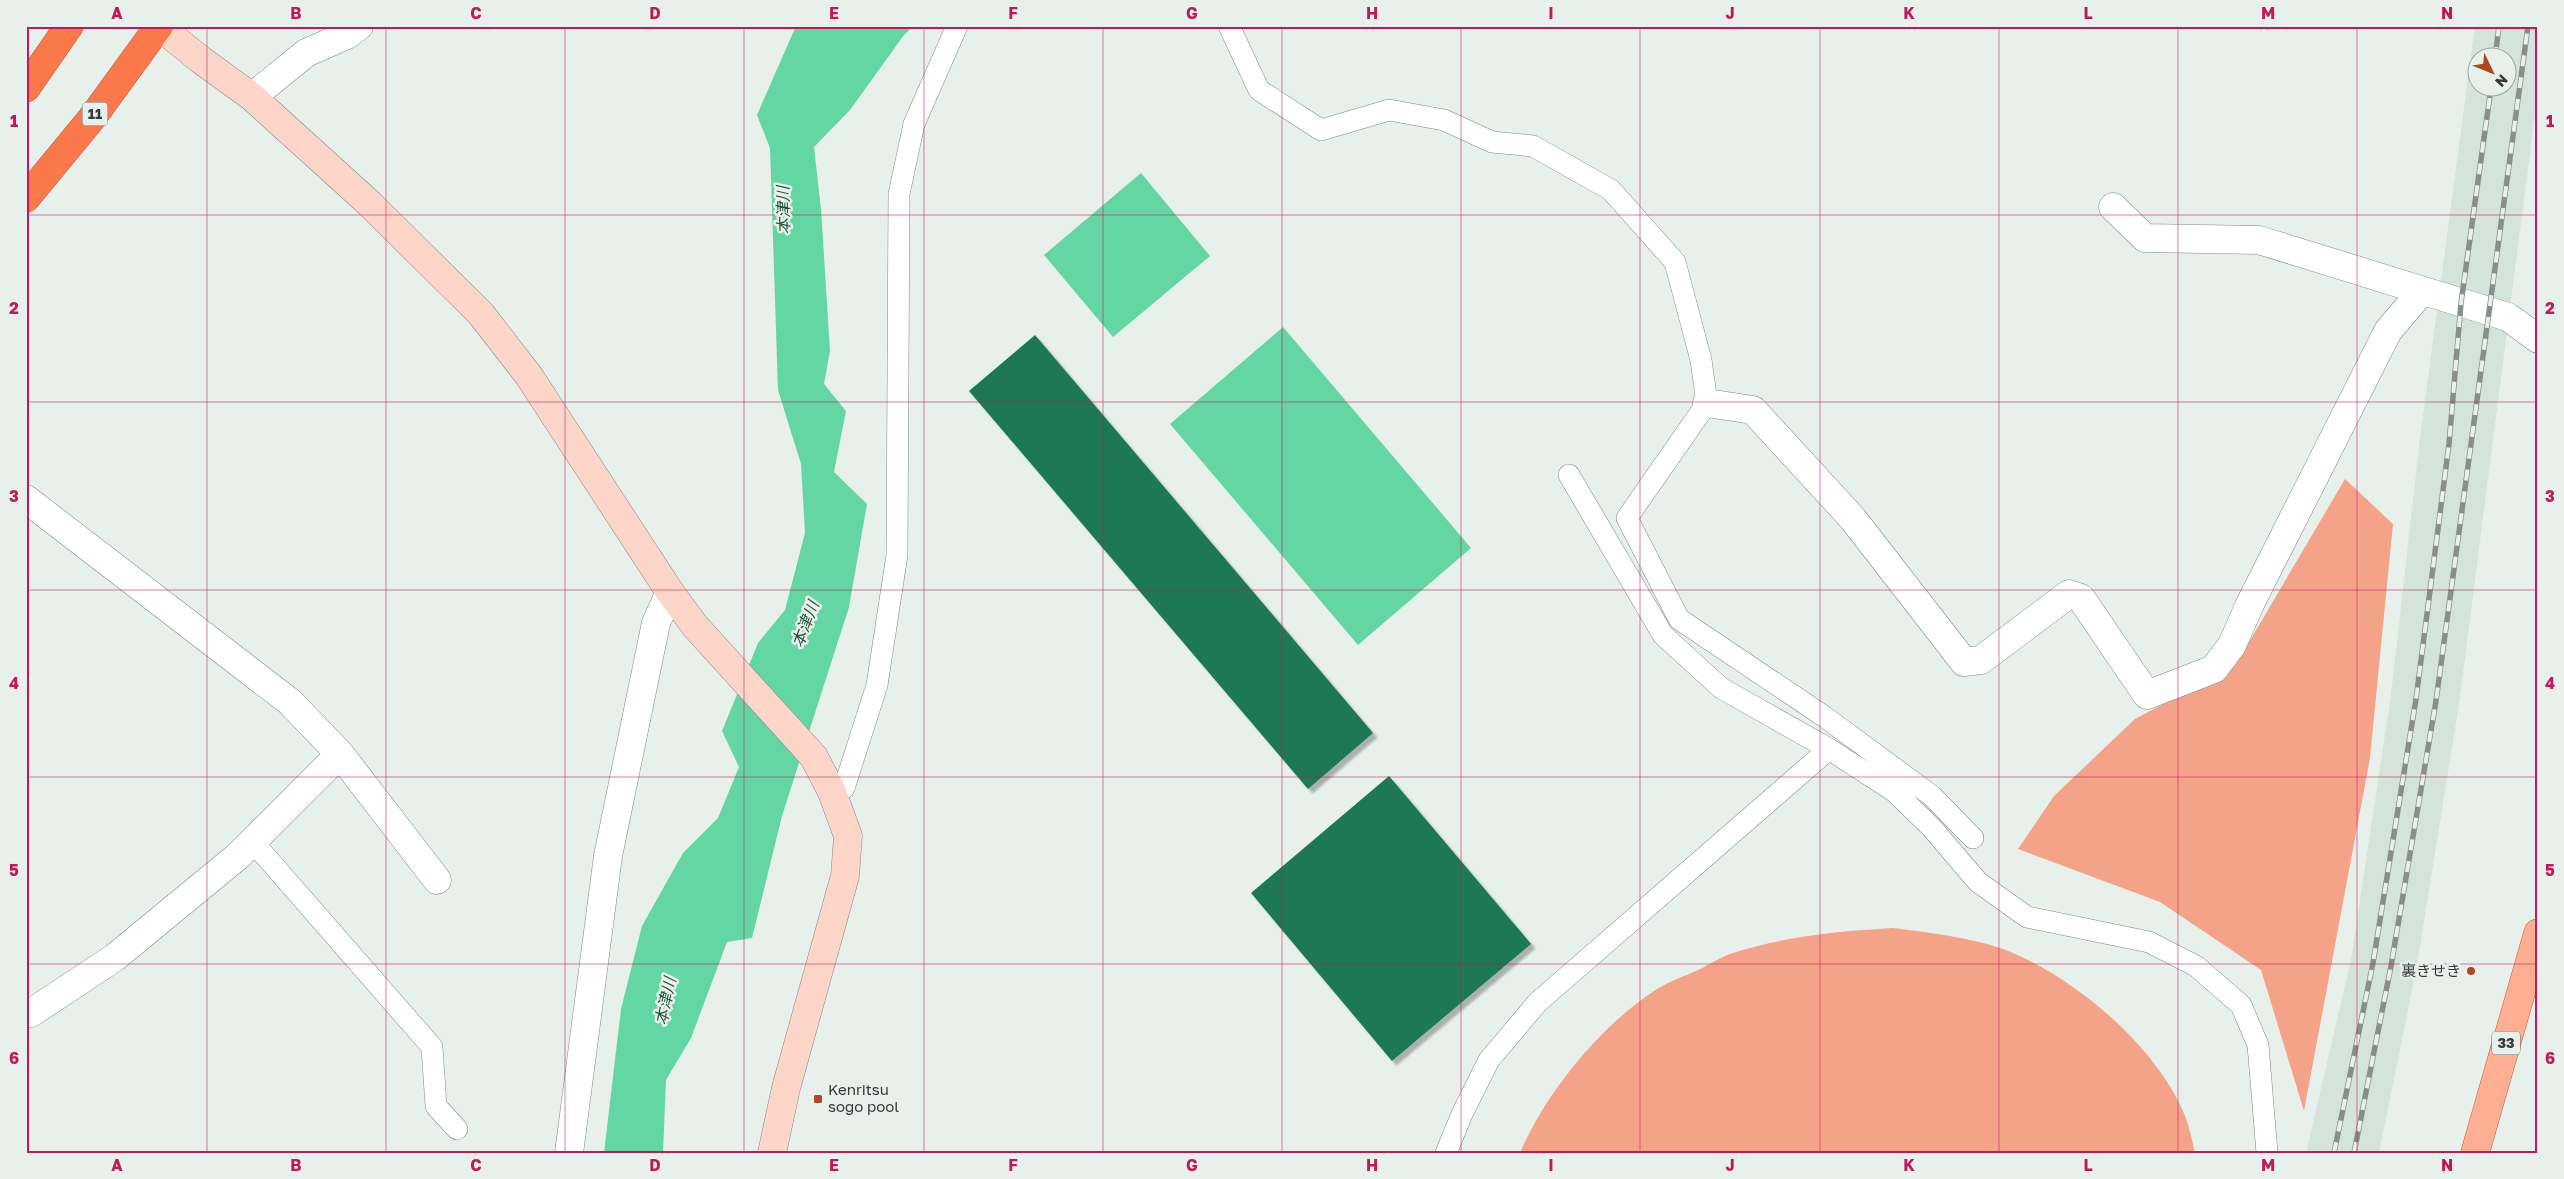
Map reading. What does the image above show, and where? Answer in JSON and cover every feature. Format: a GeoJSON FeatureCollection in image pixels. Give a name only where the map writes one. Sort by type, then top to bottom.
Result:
{"type":"FeatureCollection","features":[{"type":"Feature","properties":{"kind":"highway"},"geometry":{"type":"LineString","coordinates":[[26,88],[69,26]]}},
{"type":"Feature","properties":{"kind":"highway","name":"11"},"geometry":{"type":"LineString","coordinates":[[26,198],[92,118],[159,26]]}},
{"type":"Feature","properties":{"kind":"main road","name":"33"},"geometry":{"type":"LineString","coordinates":[[2475,1153],[2538,932]]}},
{"type":"Feature","properties":{"kind":"street"},"geometry":{"type":"LineString","coordinates":[[159,26],[201,60],[252,97],[370,204],[481,314],[529,376],[670,592],[696,626],[814,757],[832,792],[848,836],[845,876],[786,1088],[772,1153]]}},
{"type":"Feature","properties":{"kind":"street"},"geometry":{"type":"LineString","coordinates":[[252,97],[306,53],[346,35],[359,26]]}},
{"type":"Feature","properties":{"kind":"street"},"geometry":{"type":"LineString","coordinates":[[2113,206],[2145,238],[2259,240],[2422,292],[2508,317],[2538,339]]}},
{"type":"Feature","properties":{"kind":"street"},"geometry":{"type":"LineString","coordinates":[[1707,403],[1753,410],[1853,519],[1964,662],[1981,660],[2068,594],[2080,598],[2147,695],[2214,669],[2232,645],[2250,604],[2388,331],[2422,292]]}},
{"type":"Feature","properties":{"kind":"street"},"geometry":{"type":"LineString","coordinates":[[26,499],[290,702],[340,754],[437,880]]}},
{"type":"Feature","properties":{"kind":"street"},"geometry":{"type":"LineString","coordinates":[[569,1153],[608,856],[656,623],[670,592]]}},
{"type":"Feature","properties":{"kind":"street"},"geometry":{"type":"LineString","coordinates":[[31,1013],[114,958],[238,856],[340,754]]}},
{"type":"Feature","properties":{"kind":"lane"},"geometry":{"type":"LineString","coordinates":[[844,788],[877,685],[898,556],[899,194],[914,124],[957,26]]}},
{"type":"Feature","properties":{"kind":"lane"},"geometry":{"type":"LineString","coordinates":[[1229,26],[1259,90],[1321,130],[1389,110],[1444,120],[1492,142],[1533,146],[1611,190],[1675,262],[1701,360],[1707,403],[1627,518],[1679,619],[1825,717],[1932,796],[1974,838]]}},
{"type":"Feature","properties":{"kind":"lane"},"geometry":{"type":"LineString","coordinates":[[1569,475],[1663,634],[1721,688],[1829,749],[1895,792],[1932,827],[1978,882],[2027,917],[2149,942],[2196,966],[2241,1005],[2258,1045],[2267,1153]]}},
{"type":"Feature","properties":{"kind":"lane"},"geometry":{"type":"LineString","coordinates":[[1721,688],[1737,658]]}},
{"type":"Feature","properties":{"kind":"lane"},"geometry":{"type":"LineString","coordinates":[[1446,1153],[1462,1114],[1489,1060],[1538,1002],[1829,749]]}},
{"type":"Feature","properties":{"kind":"lane"},"geometry":{"type":"LineString","coordinates":[[253,842],[432,1048],[436,1106],[457,1129]]}},
{"type":"Feature","properties":{"kind":"shaded area"},"geometry":{"type":"Polygon","coordinates":[[[2475,26],[2538,26],[2538,91],[2459,704],[2417,965],[2379,1153],[2306,1153],[2351,960],[2391,695],[2420,438],[2466,93],[2466,98],[2516,98],[2516,48],[2472,48],[2475,26]]]}},
{"type":"Feature","properties":{"kind":"shaded area"},"geometry":{"type":"Polygon","coordinates":[[[2345,479],[2393,524],[2370,758],[2304,1111],[2261,970],[2160,902],[2018,849],[2054,796],[2135,719],[2235,666],[2345,479]]]}},
{"type":"Feature","properties":{"kind":"shaded area"},"geometry":{"type":"Polygon","coordinates":[[[1893,928],[1953,936],[1987,944],[2016,954],[2075,988],[2130,1035],[2153,1062],[2171,1089],[2185,1116],[2195,1153],[1520,1153],[1545,1107],[1577,1062],[1616,1021],[1657,989],[1726,955],[1756,946],[1814,935],[1893,928]]]}},
{"type":"Feature","properties":{"kind":"water","name":"本津川"},"geometry":{"type":"Polygon","coordinates":[[[796,26],[913,26],[904,35],[850,110],[814,147],[821,209],[830,351],[824,384],[846,411],[834,472],[867,504],[849,607],[782,816],[752,938],[727,942],[691,1038],[666,1080],[663,1153],[604,1153],[621,1009],[642,926],[683,853],[718,818],[739,767],[722,731],[758,643],[785,610],[805,533],[801,464],[778,390],[770,148],[757,115],[796,26]]]}},
{"type":"Feature","properties":{"kind":"water"},"geometry":{"type":"Polygon","coordinates":[[[1141,173],[1210,256],[1113,337],[1044,255],[1141,173]]]}},
{"type":"Feature","properties":{"kind":"water"},"geometry":{"type":"Polygon","coordinates":[[[1283,327],[1471,548],[1358,645],[1170,424],[1283,327]]]}},
{"type":"Feature","properties":{"kind":"building"},"geometry":{"type":"Polygon","coordinates":[[[1035,335],[1373,733],[1308,789],[969,391],[1035,335]]]}},
{"type":"Feature","properties":{"kind":"building"},"geometry":{"type":"Polygon","coordinates":[[[1389,776],[1531,944],[1392,1061],[1251,893],[1389,776]]]}},
{"type":"Feature","properties":{"kind":"railway"},"geometry":{"type":"LineString","coordinates":[[2496,48],[2499,26]]}},
{"type":"Feature","properties":{"kind":"railway"},"geometry":{"type":"LineString","coordinates":[[2354,1153],[2391,966],[2436,701],[2528,26]]}},
{"type":"Feature","properties":{"kind":"railway"},"geometry":{"type":"LineString","coordinates":[[2334,1153],[2373,963],[2416,699],[2449,444],[2461,303],[2490,98]]}},
{"type":"Feature","properties":{"kind":"place","name":"裏きせき"},"geometry":{"type":"Point","coordinates":[2471,971]}},
{"type":"Feature","properties":{"kind":"place","name":"Kenritsu sogo pool"},"geometry":{"type":"Point","coordinates":[818,1099]}}]}
